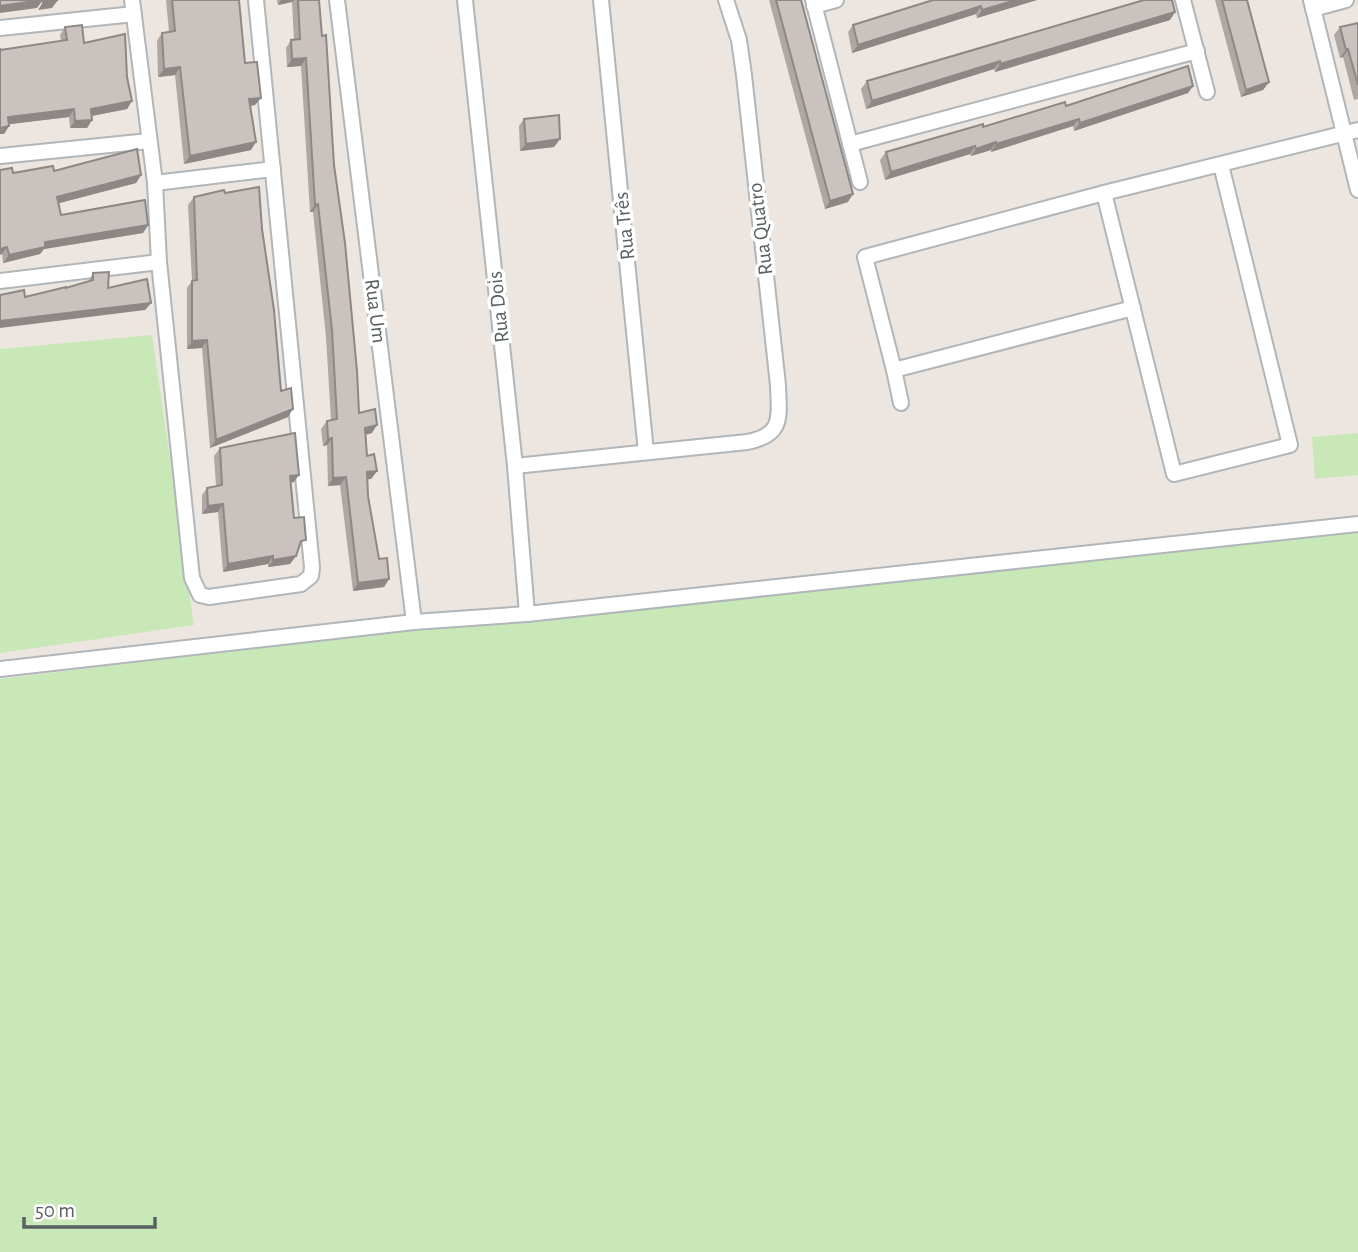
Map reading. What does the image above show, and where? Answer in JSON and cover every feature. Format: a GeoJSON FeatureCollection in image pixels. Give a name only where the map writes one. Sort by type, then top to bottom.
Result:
{"type":"FeatureCollection","features":[{"type":"Feature","properties":{"kind":"street"},"geometry":{"type":"LineString","coordinates":[[0,28],[133,7],[155,183],[159,262],[195,586],[200,595],[209,597],[301,584],[311,576],[312,561],[256,0]]}},
{"type":"Feature","properties":{"kind":"street","name":"Rua Um"},"geometry":{"type":"LineString","coordinates":[[337,0],[414,622]]}},
{"type":"Feature","properties":{"kind":"street","name":"Rua Dois"},"geometry":{"type":"LineString","coordinates":[[465,0],[515,466],[527,614]]}},
{"type":"Feature","properties":{"kind":"street","name":"Rua Três"},"geometry":{"type":"LineString","coordinates":[[601,0],[646,452]]}},
{"type":"Feature","properties":{"kind":"street","name":"Rua Quatro"},"geometry":{"type":"LineString","coordinates":[[646,452],[747,442],[771,435],[777,422],[779,402],[739,40],[726,0]]}},
{"type":"Feature","properties":{"kind":"street"},"geometry":{"type":"LineString","coordinates":[[836,0],[814,3],[860,182]]}},
{"type":"Feature","properties":{"kind":"street"},"geometry":{"type":"LineString","coordinates":[[1183,0],[1207,92]]}},
{"type":"Feature","properties":{"kind":"street"},"geometry":{"type":"LineString","coordinates":[[1346,0],[1312,4],[1351,132],[1358,190]]}},
{"type":"Feature","properties":{"kind":"street"},"geometry":{"type":"LineString","coordinates":[[850,144],[1197,51]]}},
{"type":"Feature","properties":{"kind":"street"},"geometry":{"type":"LineString","coordinates":[[901,403],[864,257],[1104,193],[1351,132]]}},
{"type":"Feature","properties":{"kind":"street"},"geometry":{"type":"LineString","coordinates":[[0,156],[149,141]]}},
{"type":"Feature","properties":{"kind":"street"},"geometry":{"type":"LineString","coordinates":[[1104,193],[1174,474],[1290,445],[1221,165]]}},
{"type":"Feature","properties":{"kind":"street"},"geometry":{"type":"LineString","coordinates":[[155,183],[273,169]]}},
{"type":"Feature","properties":{"kind":"street"},"geometry":{"type":"LineString","coordinates":[[0,281],[159,262]]}},
{"type":"Feature","properties":{"kind":"street"},"geometry":{"type":"LineString","coordinates":[[894,370],[1133,308]]}},
{"type":"Feature","properties":{"kind":"street"},"geometry":{"type":"LineString","coordinates":[[515,466],[646,452]]}},
{"type":"Feature","properties":{"kind":"street"},"geometry":{"type":"LineString","coordinates":[[0,669],[414,622],[527,614],[1358,524]]}},
{"type":"Feature","properties":{"kind":"green space"},"geometry":{"type":"Polygon","coordinates":[[[152,335],[194,625],[0,653],[0,349],[152,335]]]}},
{"type":"Feature","properties":{"kind":"green space"},"geometry":{"type":"Polygon","coordinates":[[[1358,433],[1358,475],[1315,479],[1312,437],[1358,433]]]}},
{"type":"Feature","properties":{"kind":"green space"},"geometry":{"type":"Polygon","coordinates":[[[1358,528],[1358,1252],[0,1252],[0,679],[417,628],[1358,528]]]}},
{"type":"Feature","properties":{"kind":"building"},"geometry":{"type":"Polygon","coordinates":[[[0,0],[42,0],[0,6],[0,0]]]}},
{"type":"Feature","properties":{"kind":"building"},"geometry":{"type":"Polygon","coordinates":[[[172,0],[239,0],[245,63],[257,62],[261,98],[249,99],[256,142],[190,156],[180,67],[164,69],[162,33],[175,31],[172,0]]]}},
{"type":"Feature","properties":{"kind":"building"},"geometry":{"type":"Polygon","coordinates":[[[298,0],[319,0],[322,36],[326,35],[334,165],[345,243],[359,413],[375,409],[377,425],[365,428],[367,456],[374,454],[377,471],[367,472],[368,496],[379,559],[387,558],[389,579],[358,583],[346,477],[333,478],[332,438],[328,439],[327,421],[337,419],[332,330],[318,204],[315,205],[306,58],[292,59],[291,40],[300,39],[298,0]]]}},
{"type":"Feature","properties":{"kind":"building"},"geometry":{"type":"Polygon","coordinates":[[[776,0],[801,0],[853,194],[830,201],[776,0]]]}},
{"type":"Feature","properties":{"kind":"building"},"geometry":{"type":"Polygon","coordinates":[[[933,0],[1016,0],[982,10],[981,6],[858,45],[853,25],[933,0]]]}},
{"type":"Feature","properties":{"kind":"building"},"geometry":{"type":"Polygon","coordinates":[[[1144,0],[1172,0],[1175,12],[1000,64],[1000,61],[872,101],[867,81],[1144,0]]]}},
{"type":"Feature","properties":{"kind":"building"},"geometry":{"type":"Polygon","coordinates":[[[1222,0],[1247,0],[1269,82],[1246,90],[1222,0]]]}},
{"type":"Feature","properties":{"kind":"building"},"geometry":{"type":"Polygon","coordinates":[[[1358,23],[1358,85],[1340,27],[1358,23]]]}},
{"type":"Feature","properties":{"kind":"building"},"geometry":{"type":"Polygon","coordinates":[[[82,25],[84,43],[125,34],[127,77],[132,101],[91,109],[92,120],[75,121],[74,109],[8,117],[9,126],[0,128],[0,50],[67,40],[65,27],[82,25]]]}},
{"type":"Feature","properties":{"kind":"building"},"geometry":{"type":"Polygon","coordinates":[[[1188,66],[1193,86],[1080,123],[1079,119],[996,144],[976,149],[975,146],[891,172],[886,152],[1065,102],[1066,106],[1188,66]]]}},
{"type":"Feature","properties":{"kind":"building"},"geometry":{"type":"Polygon","coordinates":[[[559,115],[560,139],[526,144],[524,119],[559,115]]]}},
{"type":"Feature","properties":{"kind":"building"},"geometry":{"type":"Polygon","coordinates":[[[137,149],[141,175],[57,197],[61,215],[145,200],[148,225],[45,242],[45,247],[9,255],[7,247],[0,249],[0,170],[12,168],[13,173],[53,166],[54,171],[137,149]]]}},
{"type":"Feature","properties":{"kind":"building"},"geometry":{"type":"Polygon","coordinates":[[[259,187],[281,391],[291,388],[293,409],[216,440],[207,340],[192,341],[192,281],[197,280],[194,197],[224,190],[225,193],[259,187]]]}},
{"type":"Feature","properties":{"kind":"building"},"geometry":{"type":"Polygon","coordinates":[[[109,272],[108,288],[147,279],[151,303],[0,321],[0,295],[24,290],[25,297],[93,280],[93,273],[109,272]]]}},
{"type":"Feature","properties":{"kind":"building"},"geometry":{"type":"Polygon","coordinates":[[[295,433],[299,475],[290,476],[294,518],[304,517],[306,540],[301,541],[296,556],[273,560],[273,556],[228,564],[223,504],[208,506],[207,488],[222,485],[220,448],[295,433]]]}}]}
